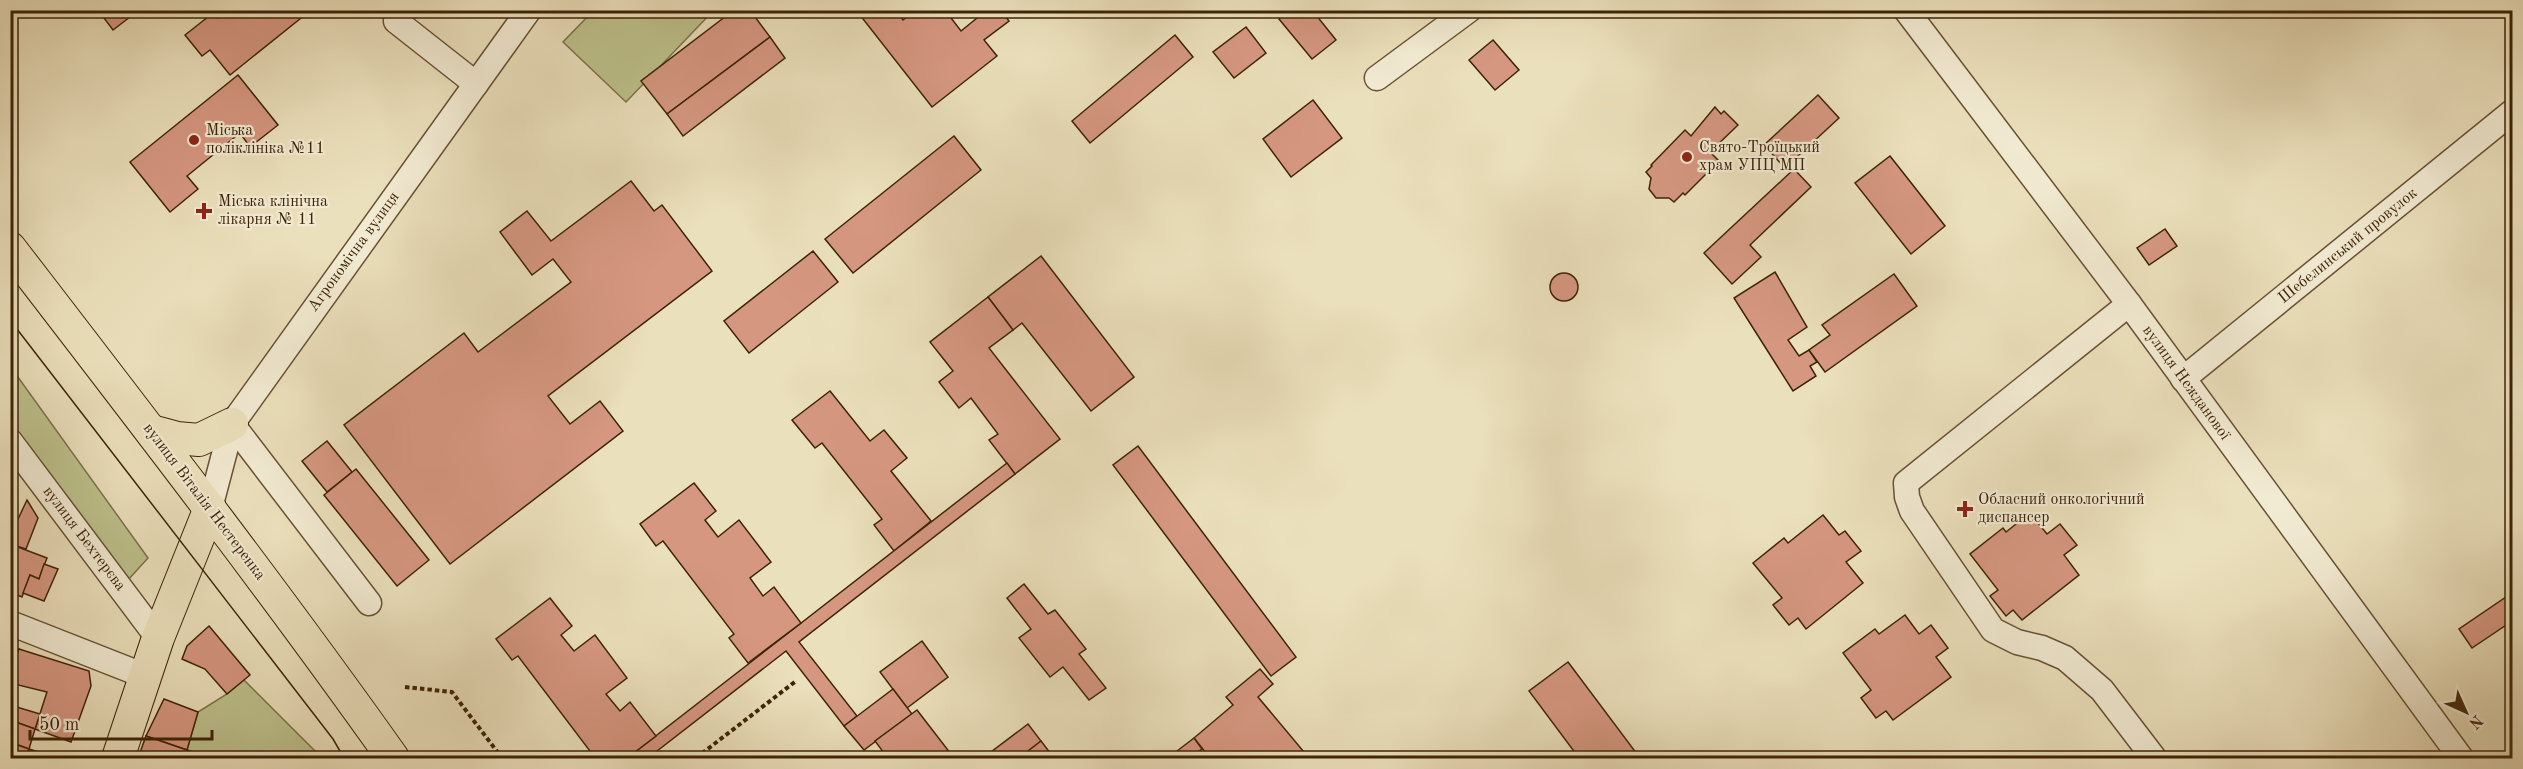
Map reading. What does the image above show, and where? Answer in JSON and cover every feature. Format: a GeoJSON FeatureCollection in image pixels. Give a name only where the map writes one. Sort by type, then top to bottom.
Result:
{"type":"FeatureCollection","features":[{"type":"Feature","properties":{"kind":"main road","name":"вулиця Віталія Нестеренка"},"geometry":{"type":"LineString","coordinates":[[10,249],[210,508],[393,759]]}},
{"type":"Feature","properties":{"kind":"main road"},"geometry":{"type":"LineString","coordinates":[[151,431],[177,438],[199,440],[231,424]]}},
{"type":"Feature","properties":{"kind":"main road"},"geometry":{"type":"LineString","coordinates":[[118,759],[158,638],[210,508]]}},
{"type":"Feature","properties":{"kind":"street","name":"Агрономічна вулиця"},"geometry":{"type":"LineString","coordinates":[[210,508],[231,424],[529,10]]}},
{"type":"Feature","properties":{"kind":"street"},"geometry":{"type":"LineString","coordinates":[[1377,78],[1469,10]]}},
{"type":"Feature","properties":{"kind":"street","name":"вулиця Нежданової"},"geometry":{"type":"LineString","coordinates":[[1906,10],[2128,304],[2461,759]]}},
{"type":"Feature","properties":{"kind":"street"},"geometry":{"type":"LineString","coordinates":[[396,21],[476,84]]}},
{"type":"Feature","properties":{"kind":"street","name":"Шебелинський провулок"},"geometry":{"type":"LineString","coordinates":[[2183,380],[2512,112]]}},
{"type":"Feature","properties":{"kind":"street"},"geometry":{"type":"LineString","coordinates":[[2128,304],[1906,483],[1907,497],[1912,511],[1993,630],[2017,642],[2042,648],[2065,658],[2102,690],[2154,759]]}},
{"type":"Feature","properties":{"kind":"street"},"geometry":{"type":"LineString","coordinates":[[231,424],[369,603]]}},
{"type":"Feature","properties":{"kind":"street","name":"вулиця Бехтерєва"},"geometry":{"type":"LineString","coordinates":[[10,441],[158,638]]}},
{"type":"Feature","properties":{"kind":"street"},"geometry":{"type":"LineString","coordinates":[[10,623],[145,675]]}},
{"type":"Feature","properties":{"kind":"path"},"geometry":{"type":"LineString","coordinates":[[696,759],[796,681]]}},
{"type":"Feature","properties":{"kind":"path"},"geometry":{"type":"LineString","coordinates":[[405,687],[452,692],[502,759]]}},
{"type":"Feature","properties":{"kind":"green space"},"geometry":{"type":"Polygon","coordinates":[[[593,11],[713,11],[626,102],[563,42],[593,11]]]}},
{"type":"Feature","properties":{"kind":"green space"},"geometry":{"type":"Polygon","coordinates":[[[10,366],[148,558],[127,581],[11,428],[10,366]]]}},
{"type":"Feature","properties":{"kind":"green space"},"geometry":{"type":"Polygon","coordinates":[[[244,680],[322,758],[220,758],[187,750],[198,712],[244,680]]]}},
{"type":"Feature","properties":{"kind":"building"},"geometry":{"type":"Polygon","coordinates":[[[98,10],[139,10],[113,30],[98,10]]]}},
{"type":"Feature","properties":{"kind":"building"},"geometry":{"type":"Polygon","coordinates":[[[227,10],[311,10],[230,75],[210,50],[202,56],[185,35],[213,13],[218,18],[227,10]]]}},
{"type":"Feature","properties":{"kind":"building"},"geometry":{"type":"Polygon","coordinates":[[[734,10],[750,10],[770,37],[667,114],[641,81],[734,10]]]}},
{"type":"Feature","properties":{"kind":"building"},"geometry":{"type":"Polygon","coordinates":[[[856,10],[896,10],[903,20],[916,10],[945,10],[961,31],[987,10],[1001,10],[1009,21],[984,40],[997,56],[932,107],[856,10]]]}},
{"type":"Feature","properties":{"kind":"building"},"geometry":{"type":"Polygon","coordinates":[[[1290,10],[1312,10],[1336,40],[1312,59],[1279,19],[1290,10]]]}},
{"type":"Feature","properties":{"kind":"building"},"geometry":{"type":"Polygon","coordinates":[[[1246,27],[1266,53],[1234,78],[1213,52],[1246,27]]]}},
{"type":"Feature","properties":{"kind":"building"},"geometry":{"type":"Polygon","coordinates":[[[1175,35],[1193,57],[1090,143],[1072,121],[1175,35]]]}},
{"type":"Feature","properties":{"kind":"building"},"geometry":{"type":"Polygon","coordinates":[[[770,37],[785,58],[683,136],[667,114],[770,37]]]}},
{"type":"Feature","properties":{"kind":"building"},"geometry":{"type":"Polygon","coordinates":[[[1493,40],[1519,70],[1495,90],[1469,60],[1493,40]]]}},
{"type":"Feature","properties":{"kind":"building","name":"Міська поліклініка №11"},"geometry":{"type":"Polygon","coordinates":[[[238,75],[278,125],[250,147],[240,133],[187,176],[198,189],[170,212],[130,162],[238,75]]]}},
{"type":"Feature","properties":{"kind":"building"},"geometry":{"type":"Polygon","coordinates":[[[1818,95],[1839,118],[1785,168],[1764,145],[1818,95]]]}},
{"type":"Feature","properties":{"kind":"building"},"geometry":{"type":"Polygon","coordinates":[[[1313,100],[1342,138],[1291,177],[1263,139],[1313,100]]]}},
{"type":"Feature","properties":{"kind":"building","name":"Свято-Троїцький храм УПЦ МП"},"geometry":{"type":"Polygon","coordinates":[[[1715,107],[1721,114],[1724,111],[1738,125],[1710,152],[1719,161],[1685,195],[1683,193],[1674,202],[1669,198],[1656,198],[1649,189],[1651,178],[1646,172],[1685,130],[1691,136],[1715,107]]]}},
{"type":"Feature","properties":{"kind":"building"},"geometry":{"type":"Polygon","coordinates":[[[954,136],[981,170],[853,273],[825,239],[954,136]]]}},
{"type":"Feature","properties":{"kind":"building"},"geometry":{"type":"Polygon","coordinates":[[[1890,156],[1945,226],[1911,254],[1855,183],[1890,156]]]}},
{"type":"Feature","properties":{"kind":"building"},"geometry":{"type":"Polygon","coordinates":[[[1794,169],[1811,187],[1750,245],[1761,257],[1732,284],[1704,253],[1794,169]]]}},
{"type":"Feature","properties":{"kind":"building"},"geometry":{"type":"Polygon","coordinates":[[[631,181],[654,211],[662,205],[712,271],[548,396],[570,424],[600,401],[623,431],[450,564],[344,425],[464,333],[478,352],[571,282],[553,259],[532,275],[500,232],[527,211],[551,241],[631,181]]]}},
{"type":"Feature","properties":{"kind":"building"},"geometry":{"type":"Polygon","coordinates":[[[2165,229],[2177,246],[2149,265],[2137,248],[2165,229]]]}},
{"type":"Feature","properties":{"kind":"building"},"geometry":{"type":"Polygon","coordinates":[[[813,251],[838,282],[749,353],[724,321],[813,251]]]}},
{"type":"Feature","properties":{"kind":"building"},"geometry":{"type":"Polygon","coordinates":[[[1041,256],[1134,377],[1091,411],[1022,323],[1013,330],[988,297],[1041,256]]]}},
{"type":"Feature","properties":{"kind":"building"},"geometry":{"type":"Polygon","coordinates":[[[1775,272],[1807,327],[1788,340],[1799,356],[1809,350],[1817,362],[1810,366],[1816,376],[1793,391],[1734,298],[1775,272]]]}},
{"type":"Feature","properties":{"kind":"building"},"geometry":{"type":"Polygon","coordinates":[[[1564,273],[1574,277],[1578,287],[1574,297],[1564,301],[1554,297],[1550,287],[1554,277],[1564,273]]]}},
{"type":"Feature","properties":{"kind":"building"},"geometry":{"type":"Polygon","coordinates":[[[1894,274],[1917,306],[1825,372],[1809,350],[1830,335],[1822,325],[1894,274]]]}},
{"type":"Feature","properties":{"kind":"building"},"geometry":{"type":"Polygon","coordinates":[[[988,297],[1013,330],[989,348],[1060,439],[1015,474],[989,440],[998,434],[971,398],[959,408],[939,382],[953,371],[930,342],[988,297]]]}},
{"type":"Feature","properties":{"kind":"building"},"geometry":{"type":"Polygon","coordinates":[[[830,391],[870,441],[884,430],[907,458],[891,471],[931,521],[894,551],[874,525],[882,519],[822,443],[815,448],[792,420],[830,391]]]}},
{"type":"Feature","properties":{"kind":"building"},"geometry":{"type":"Polygon","coordinates":[[[327,441],[352,472],[327,492],[302,461],[327,441]]]}},
{"type":"Feature","properties":{"kind":"building"},"geometry":{"type":"Polygon","coordinates":[[[1138,446],[1296,657],[1271,676],[1113,465],[1138,446]]]}},
{"type":"Feature","properties":{"kind":"building"},"geometry":{"type":"Polygon","coordinates":[[[1007,463],[1015,474],[799,642],[857,716],[844,726],[786,651],[648,758],[630,756],[1007,463]]]}},
{"type":"Feature","properties":{"kind":"building"},"geometry":{"type":"Polygon","coordinates":[[[356,469],[429,560],[397,586],[324,495],[356,469]]]}},
{"type":"Feature","properties":{"kind":"building"},"geometry":{"type":"Polygon","coordinates":[[[694,483],[716,511],[705,520],[718,537],[739,520],[771,562],[750,578],[763,596],[774,587],[801,623],[748,663],[729,638],[734,634],[663,541],[656,546],[640,524],[694,483]]]}},
{"type":"Feature","properties":{"kind":"building"},"geometry":{"type":"Polygon","coordinates":[[[27,500],[38,518],[26,549],[10,544],[10,536],[27,500]]]}},
{"type":"Feature","properties":{"kind":"building"},"geometry":{"type":"Polygon","coordinates":[[[2030,513],[2047,534],[2060,524],[2077,545],[2064,555],[2079,575],[2022,620],[2013,610],[2006,616],[1990,596],[1998,590],[1970,554],[2003,528],[2006,532],[2030,513]]]}},
{"type":"Feature","properties":{"kind":"building"},"geometry":{"type":"Polygon","coordinates":[[[1823,515],[1839,535],[1845,531],[1861,551],[1846,562],[1863,583],[1806,629],[1798,618],[1789,625],[1773,605],[1782,598],[1753,563],[1784,538],[1788,543],[1823,515]]]}},
{"type":"Feature","properties":{"kind":"building"},"geometry":{"type":"Polygon","coordinates":[[[10,544],[47,558],[39,579],[30,575],[22,597],[10,592],[10,544]]]}},
{"type":"Feature","properties":{"kind":"building"},"geometry":{"type":"Polygon","coordinates":[[[44,564],[58,569],[44,601],[23,593],[30,575],[39,579],[44,564]]]}},
{"type":"Feature","properties":{"kind":"building"},"geometry":{"type":"Polygon","coordinates":[[[1024,584],[1048,614],[1055,610],[1086,649],[1079,654],[1106,688],[1089,700],[1063,667],[1050,677],[1019,638],[1031,629],[1007,598],[1024,584]]]}},
{"type":"Feature","properties":{"kind":"building"},"geometry":{"type":"Polygon","coordinates":[[[2512,593],[2512,621],[2472,648],[2459,629],[2512,593]]]}},
{"type":"Feature","properties":{"kind":"building"},"geometry":{"type":"Polygon","coordinates":[[[550,598],[572,626],[561,635],[574,651],[595,635],[627,678],[606,694],[620,711],[630,702],[656,736],[627,758],[588,758],[585,755],[590,751],[518,656],[512,660],[496,639],[550,598]]]}},
{"type":"Feature","properties":{"kind":"building"},"geometry":{"type":"Polygon","coordinates":[[[1905,615],[1919,634],[1931,625],[1948,648],[1936,657],[1951,677],[1893,720],[1886,711],[1876,718],[1861,698],[1871,690],[1843,653],[1875,629],[1879,634],[1905,615]]]}},
{"type":"Feature","properties":{"kind":"building"},"geometry":{"type":"Polygon","coordinates":[[[209,626],[250,675],[227,694],[205,669],[182,659],[187,646],[209,626]]]}},
{"type":"Feature","properties":{"kind":"building"},"geometry":{"type":"Polygon","coordinates":[[[922,641],[948,677],[907,708],[880,672],[922,641]]]}},
{"type":"Feature","properties":{"kind":"building"},"geometry":{"type":"Polygon","coordinates":[[[10,645],[19,649],[10,672],[10,645]]]}},
{"type":"Feature","properties":{"kind":"building"},"geometry":{"type":"Polygon","coordinates":[[[19,649],[89,671],[91,686],[71,742],[35,729],[47,692],[10,683],[10,672],[19,649]]]}},
{"type":"Feature","properties":{"kind":"building"},"geometry":{"type":"Polygon","coordinates":[[[1568,662],[1640,758],[1579,758],[1529,691],[1568,662]]]}},
{"type":"Feature","properties":{"kind":"building"},"geometry":{"type":"Polygon","coordinates":[[[1260,669],[1273,684],[1258,697],[1309,758],[1253,758],[1249,754],[1243,758],[1210,758],[1194,738],[1233,705],[1226,697],[1260,669]]]}},
{"type":"Feature","properties":{"kind":"building"},"geometry":{"type":"Polygon","coordinates":[[[893,689],[912,714],[864,750],[844,726],[893,689]]]}},
{"type":"Feature","properties":{"kind":"building"},"geometry":{"type":"Polygon","coordinates":[[[164,699],[198,712],[187,750],[146,736],[164,699]]]}},
{"type":"Feature","properties":{"kind":"building"},"geometry":{"type":"Polygon","coordinates":[[[10,705],[40,714],[35,729],[10,720],[10,705]]]}},
{"type":"Feature","properties":{"kind":"building"},"geometry":{"type":"Polygon","coordinates":[[[917,710],[954,758],[876,758],[884,753],[875,741],[917,710]]]}},
{"type":"Feature","properties":{"kind":"building"},"geometry":{"type":"Polygon","coordinates":[[[10,720],[35,729],[29,749],[10,742],[10,720]]]}},
{"type":"Feature","properties":{"kind":"building"},"geometry":{"type":"Polygon","coordinates":[[[1028,724],[1041,741],[1019,758],[983,758],[1028,724]]]}},
{"type":"Feature","properties":{"kind":"building"},"geometry":{"type":"Polygon","coordinates":[[[146,736],[187,750],[184,758],[138,758],[146,736]]]}},
{"type":"Feature","properties":{"kind":"building"},"geometry":{"type":"Polygon","coordinates":[[[1194,738],[1202,749],[1189,758],[1168,758],[1194,738]]]}},
{"type":"Feature","properties":{"kind":"building"},"geometry":{"type":"Polygon","coordinates":[[[1041,741],[1054,758],[1019,758],[1041,741]]]}},
{"type":"Feature","properties":{"kind":"building"},"geometry":{"type":"Polygon","coordinates":[[[12,743],[29,749],[26,758],[10,754],[12,743]]]}},
{"type":"Feature","properties":{"kind":"building"},"geometry":{"type":"Polygon","coordinates":[[[29,749],[58,758],[26,758],[29,749]]]}},
{"type":"Feature","properties":{"kind":"building"},"geometry":{"type":"Polygon","coordinates":[[[187,750],[203,756],[202,758],[184,758],[187,750]]]}},
{"type":"Feature","properties":{"kind":"tram line"},"geometry":{"type":"LineString","coordinates":[[10,320],[333,739],[344,758]]}},
{"type":"Feature","properties":{"kind":"place","name":"Міська поліклініка №11"},"geometry":{"type":"Point","coordinates":[194,140]}},
{"type":"Feature","properties":{"kind":"place","name":"Свято-Троїцький храм УПЦ МП"},"geometry":{"type":"Point","coordinates":[1687,157]}},
{"type":"Feature","properties":{"kind":"place","name":"Міська клінічна лікарня № 11"},"geometry":{"type":"Point","coordinates":[204,211]}},
{"type":"Feature","properties":{"kind":"place","name":"Обласний онкологічний диспансер"},"geometry":{"type":"Point","coordinates":[1965,509]}}]}
